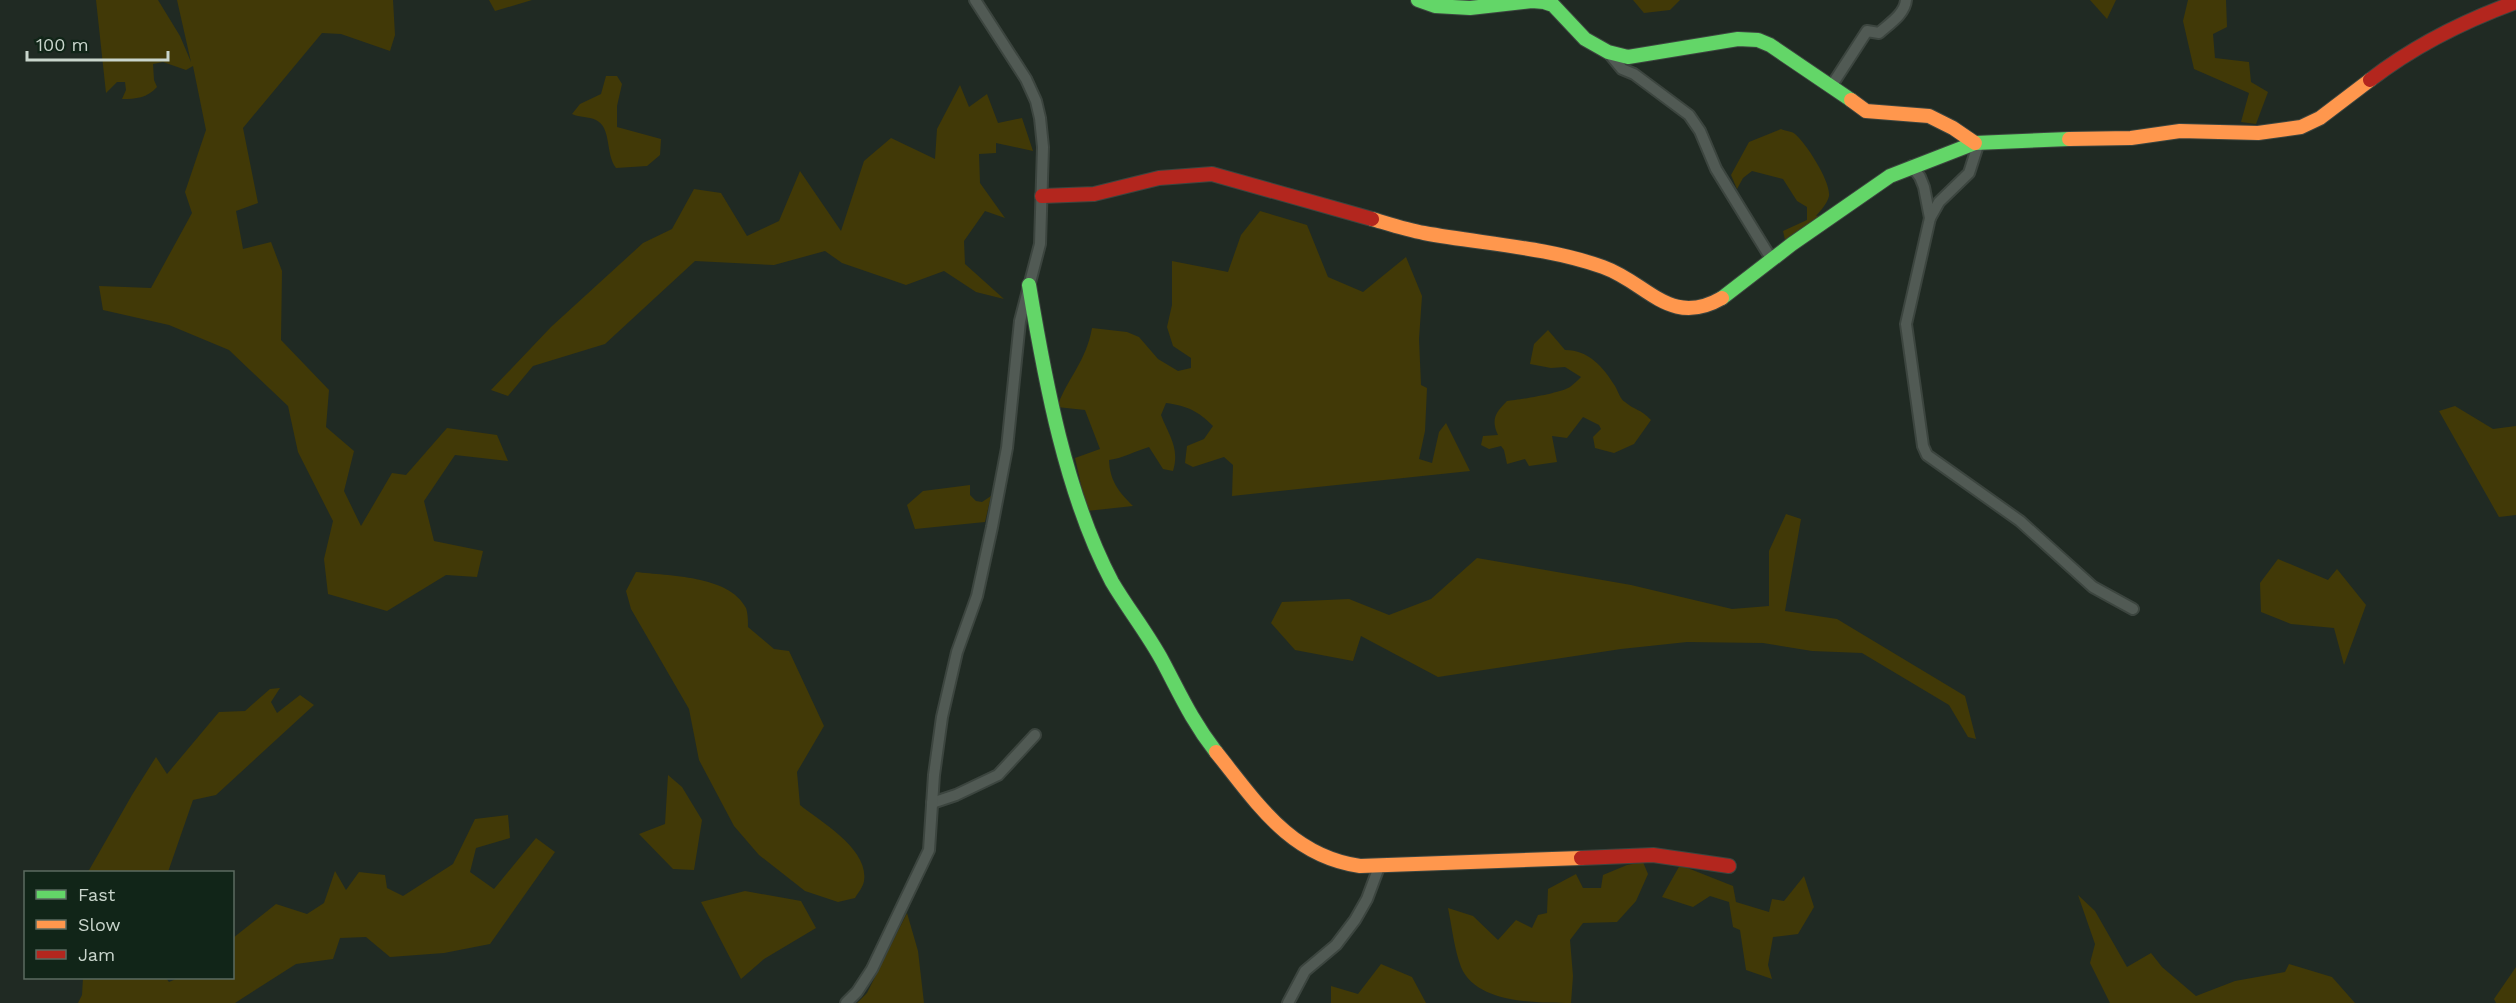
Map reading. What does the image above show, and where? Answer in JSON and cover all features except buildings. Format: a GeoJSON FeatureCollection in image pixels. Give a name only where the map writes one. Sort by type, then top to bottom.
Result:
{"type":"FeatureCollection","features":[{"type":"Feature","properties":{"kind":"street"},"geometry":{"type":"LineString","coordinates":[[846,1003],[872,969],[929,850],[942,717],[955,659],[979,587],[1003,476],[1020,321],[1040,244],[1043,147],[1036,100],[1026,79],[975,0]]}},
{"type":"Feature","properties":{"kind":"street"},"geometry":{"type":"LineString","coordinates":[[1418,0],[1435,6],[1470,8],[1532,1],[1544,2],[1560,12],[1585,39],[1608,52],[1628,57],[1715,41],[1758,40],[1770,45],[1866,111],[1929,116],[1977,143]]}},
{"type":"Feature","properties":{"kind":"street"},"geometry":{"type":"LineString","coordinates":[[1832,86],[1868,31],[1879,33],[1901,13],[1906,0]]}},
{"type":"Feature","properties":{"kind":"street"},"geometry":{"type":"LineString","coordinates":[[1042,195],[1094,194],[1159,178],[1212,174],[1422,233],[1575,257],[1600,264],[1617,272],[1663,303],[1682,309],[1701,308],[1710,305],[1832,215],[1868,194],[1890,177],[1912,166],[1977,143],[2131,138],[2180,131],[2258,133],[2301,127],[2320,118],[2380,72],[2432,39],[2478,16],[2516,2]]}},
{"type":"Feature","properties":{"kind":"street"},"geometry":{"type":"LineString","coordinates":[[1608,52],[1622,69],[1640,77],[1689,115],[1700,131],[1716,169],[1772,260]]}},
{"type":"Feature","properties":{"kind":"street"},"geometry":{"type":"LineString","coordinates":[[1977,143],[1969,172],[1945,196],[1930,218],[1906,324],[1923,446],[1927,455],[2020,521],[2093,587],[2133,609]]}},
{"type":"Feature","properties":{"kind":"street"},"geometry":{"type":"LineString","coordinates":[[1912,166],[1924,187],[1930,218]]}},
{"type":"Feature","properties":{"kind":"street"},"geometry":{"type":"LineString","coordinates":[[1029,285],[1051,405],[1085,519],[1112,581],[1163,662],[1183,704],[1206,740],[1275,825],[1292,839],[1319,854],[1346,864],[1378,867],[1559,861],[1620,855],[1653,855],[1729,866]]}},
{"type":"Feature","properties":{"kind":"street"},"geometry":{"type":"LineString","coordinates":[[932,802],[956,795],[998,775],[1035,735]]}},
{"type":"Feature","properties":{"kind":"street"},"geometry":{"type":"LineString","coordinates":[[1288,1003],[1305,971],[1336,945],[1355,920],[1367,899],[1378,867]]}},
{"type":"Feature","properties":{"kind":"shaded area"},"geometry":{"type":"Polygon","coordinates":[[[96,0],[158,0],[180,36],[191,62],[177,0],[393,0],[395,35],[390,51],[341,34],[322,33],[243,128],[258,203],[236,211],[243,249],[271,242],[282,271],[281,340],[329,390],[326,427],[354,451],[344,491],[361,526],[392,473],[406,475],[447,428],[497,435],[508,461],[455,455],[424,501],[434,541],[483,551],[477,577],[446,575],[387,611],[328,594],[324,559],[333,521],[298,452],[288,406],[229,350],[169,325],[103,310],[99,286],[151,288],[192,213],[185,192],[206,130],[193,66],[186,70],[163,62],[153,64],[157,87],[141,97],[122,99],[126,90],[125,82],[117,82],[106,93],[96,0]]]}},
{"type":"Feature","properties":{"kind":"shaded area"},"geometry":{"type":"Polygon","coordinates":[[[489,0],[532,0],[495,11],[489,0]]]}},
{"type":"Feature","properties":{"kind":"shaded area"},"geometry":{"type":"Polygon","coordinates":[[[1633,0],[1680,0],[1670,10],[1644,13],[1633,0]]]}},
{"type":"Feature","properties":{"kind":"shaded area"},"geometry":{"type":"Polygon","coordinates":[[[2090,0],[2116,0],[2107,19],[2090,0]]]}},
{"type":"Feature","properties":{"kind":"shaded area"},"geometry":{"type":"Polygon","coordinates":[[[2188,0],[2226,0],[2227,27],[2213,34],[2215,58],[2249,62],[2251,82],[2268,92],[2256,124],[2241,122],[2249,93],[2194,69],[2183,21],[2188,0]]]}},
{"type":"Feature","properties":{"kind":"shaded area"},"geometry":{"type":"Polygon","coordinates":[[[606,76],[617,76],[622,84],[617,106],[617,127],[661,139],[660,155],[647,166],[616,168],[601,124],[596,120],[572,114],[580,104],[601,94],[606,76]]]}},
{"type":"Feature","properties":{"kind":"shaded area"},"geometry":{"type":"Polygon","coordinates":[[[960,85],[969,107],[987,94],[998,123],[1022,118],[1033,151],[996,143],[996,153],[979,154],[980,183],[1005,218],[985,211],[964,241],[965,264],[1004,299],[976,292],[944,271],[906,285],[842,263],[825,251],[774,265],[695,261],[605,344],[533,366],[508,396],[491,390],[551,327],[643,243],[672,229],[694,189],[721,193],[747,236],[779,221],[800,171],[841,231],[864,161],[891,138],[935,159],[937,129],[960,85]]]}},
{"type":"Feature","properties":{"kind":"shaded area"},"geometry":{"type":"Polygon","coordinates":[[[1781,129],[1794,133],[1800,139],[1817,163],[1829,190],[1825,204],[1816,216],[1825,215],[1785,240],[1783,231],[1807,220],[1807,207],[1797,201],[1783,179],[1752,171],[1743,178],[1737,189],[1731,175],[1749,142],[1781,129]]]}},
{"type":"Feature","properties":{"kind":"shaded area"},"geometry":{"type":"Polygon","coordinates":[[[1260,211],[1307,225],[1328,277],[1363,292],[1406,257],[1422,296],[1419,339],[1421,385],[1427,388],[1425,431],[1419,459],[1432,463],[1439,432],[1446,423],[1470,471],[1232,496],[1233,465],[1224,457],[1193,467],[1185,463],[1187,446],[1204,439],[1213,426],[1192,410],[1166,403],[1161,415],[1174,449],[1173,471],[1163,469],[1149,447],[1109,460],[1111,474],[1116,485],[1133,506],[1087,511],[1075,458],[1100,449],[1085,410],[1057,407],[1086,350],[1092,328],[1127,332],[1139,337],[1158,359],[1178,371],[1191,368],[1191,358],[1173,346],[1167,327],[1172,305],[1172,261],[1228,272],[1241,235],[1260,211]]]}},
{"type":"Feature","properties":{"kind":"shaded area"},"geometry":{"type":"Polygon","coordinates":[[[1548,330],[1565,350],[1588,356],[1600,366],[1623,401],[1651,420],[1634,444],[1614,453],[1595,448],[1593,437],[1601,429],[1599,425],[1583,417],[1567,438],[1552,436],[1557,462],[1529,466],[1525,459],[1507,464],[1501,446],[1489,449],[1481,445],[1483,436],[1498,435],[1495,417],[1507,401],[1565,389],[1581,377],[1565,367],[1551,368],[1530,364],[1534,344],[1548,330]]]}},
{"type":"Feature","properties":{"kind":"shaded area"},"geometry":{"type":"Polygon","coordinates":[[[2455,406],[2493,429],[2516,426],[2516,515],[2499,517],[2439,411],[2455,406]]]}},
{"type":"Feature","properties":{"kind":"shaded area"},"geometry":{"type":"Polygon","coordinates":[[[970,485],[970,495],[976,501],[982,502],[991,496],[985,522],[915,529],[907,505],[923,491],[970,485]]]}},
{"type":"Feature","properties":{"kind":"shaded area"},"geometry":{"type":"Polygon","coordinates":[[[1786,514],[1801,519],[1785,611],[1837,619],[1965,696],[1976,739],[1968,737],[1949,705],[1862,653],[1812,651],[1763,643],[1687,642],[1621,649],[1438,677],[1361,636],[1353,661],[1295,650],[1271,623],[1282,602],[1349,599],[1389,615],[1431,599],[1477,558],[1631,585],[1732,609],[1769,606],[1769,551],[1786,514]]]}},
{"type":"Feature","properties":{"kind":"shaded area"},"geometry":{"type":"Polygon","coordinates":[[[2278,559],[2328,580],[2337,569],[2366,605],[2344,665],[2334,628],[2291,624],[2261,612],[2260,583],[2278,559]]]}},
{"type":"Feature","properties":{"kind":"shaded area"},"geometry":{"type":"Polygon","coordinates":[[[636,572],[697,579],[726,589],[738,597],[746,608],[748,627],[774,649],[789,651],[824,726],[797,772],[800,805],[842,837],[859,858],[864,869],[864,881],[855,898],[838,902],[805,891],[759,855],[734,826],[699,760],[689,709],[631,609],[626,591],[636,572]]]}},
{"type":"Feature","properties":{"kind":"shaded area"},"geometry":{"type":"Polygon","coordinates":[[[280,688],[271,702],[277,713],[300,695],[314,705],[216,795],[193,800],[168,871],[89,871],[156,757],[167,774],[219,712],[245,711],[270,689],[280,688]]]}},
{"type":"Feature","properties":{"kind":"shaded area"},"geometry":{"type":"Polygon","coordinates":[[[668,775],[682,787],[702,820],[694,870],[673,869],[639,834],[665,824],[668,775]]]}},
{"type":"Feature","properties":{"kind":"shaded area"},"geometry":{"type":"Polygon","coordinates":[[[508,815],[510,838],[476,848],[470,872],[494,889],[536,838],[555,852],[490,944],[444,953],[390,957],[366,937],[340,938],[333,959],[296,964],[235,1003],[78,1003],[82,995],[83,979],[167,979],[169,982],[176,979],[234,979],[234,937],[276,904],[307,914],[324,903],[335,871],[346,890],[359,872],[385,875],[387,888],[403,896],[453,864],[475,819],[508,815]]]}},
{"type":"Feature","properties":{"kind":"shaded area"},"geometry":{"type":"Polygon","coordinates":[[[1643,862],[1648,874],[1636,901],[1617,922],[1583,923],[1570,940],[1573,976],[1571,1003],[1524,1001],[1493,994],[1479,988],[1461,967],[1448,908],[1473,916],[1498,940],[1516,920],[1532,928],[1538,915],[1547,913],[1548,889],[1576,874],[1583,888],[1601,888],[1603,875],[1627,865],[1643,862]]]}},
{"type":"Feature","properties":{"kind":"shaded area"},"geometry":{"type":"Polygon","coordinates":[[[1680,865],[1733,886],[1736,902],[1769,912],[1772,899],[1784,901],[1804,876],[1814,907],[1798,934],[1773,937],[1768,965],[1772,979],[1746,970],[1740,930],[1733,927],[1729,902],[1710,896],[1693,907],[1662,897],[1680,865]]]}},
{"type":"Feature","properties":{"kind":"shaded area"},"geometry":{"type":"Polygon","coordinates":[[[745,891],[801,901],[816,928],[764,959],[741,979],[701,902],[745,891]]]}},
{"type":"Feature","properties":{"kind":"shaded area"},"geometry":{"type":"Polygon","coordinates":[[[2078,895],[2095,911],[2127,967],[2151,953],[2162,967],[2196,996],[2235,981],[2285,972],[2289,964],[2332,977],[2355,1003],[2110,1003],[2090,963],[2095,944],[2078,895]]]}},
{"type":"Feature","properties":{"kind":"shaded area"},"geometry":{"type":"Polygon","coordinates":[[[907,913],[918,951],[924,1003],[857,1003],[867,993],[907,913]]]}},
{"type":"Feature","properties":{"kind":"shaded area"},"geometry":{"type":"Polygon","coordinates":[[[1381,964],[1412,977],[1426,1003],[1331,1003],[1331,986],[1358,994],[1381,964]]]}},
{"type":"Feature","properties":{"kind":"shaded area"},"geometry":{"type":"Polygon","coordinates":[[[2516,967],[2516,1003],[2496,1003],[2494,999],[2516,967]]]}},
{"type":"Feature","properties":{"kind":"traffic: fast"},"geometry":{"type":"LineString","coordinates":[[1418,0],[1435,6],[1470,8],[1532,1],[1544,2],[1553,5],[1585,39],[1608,52],[1628,57],[1738,39],[1758,40],[1770,45],[1851,100]]}},
{"type":"Feature","properties":{"kind":"traffic: fast"},"geometry":{"type":"LineString","coordinates":[[1722,298],[1792,244],[1890,176],[1975,143],[2069,139]]}},
{"type":"Feature","properties":{"kind":"traffic: fast"},"geometry":{"type":"LineString","coordinates":[[1029,285],[1059,437],[1082,512],[1096,548],[1112,582],[1151,641],[1193,719],[1216,752]]}},
{"type":"Feature","properties":{"kind":"traffic: slow"},"geometry":{"type":"LineString","coordinates":[[2069,139],[2131,138],[2180,131],[2258,133],[2301,127],[2320,118],[2370,80]]}},
{"type":"Feature","properties":{"kind":"traffic: slow"},"geometry":{"type":"LineString","coordinates":[[1851,100],[1866,111],[1929,116],[1975,143]]}},
{"type":"Feature","properties":{"kind":"traffic: slow"},"geometry":{"type":"LineString","coordinates":[[1372,219],[1418,232],[1537,250],[1581,260],[1619,274],[1673,306],[1688,308],[1704,306],[1722,298]]}},
{"type":"Feature","properties":{"kind":"traffic: slow"},"geometry":{"type":"LineString","coordinates":[[1216,752],[1261,808],[1277,824],[1294,839],[1335,860],[1360,866],[1581,858]]}},
{"type":"Feature","properties":{"kind":"traffic: jam"},"geometry":{"type":"LineString","coordinates":[[2370,80],[2404,56],[2440,35],[2516,2]]}},
{"type":"Feature","properties":{"kind":"traffic: jam"},"geometry":{"type":"LineString","coordinates":[[1042,196],[1094,194],[1159,178],[1212,174],[1372,219]]}},
{"type":"Feature","properties":{"kind":"traffic: jam"},"geometry":{"type":"LineString","coordinates":[[1581,858],[1653,855],[1729,866]]}}]}
